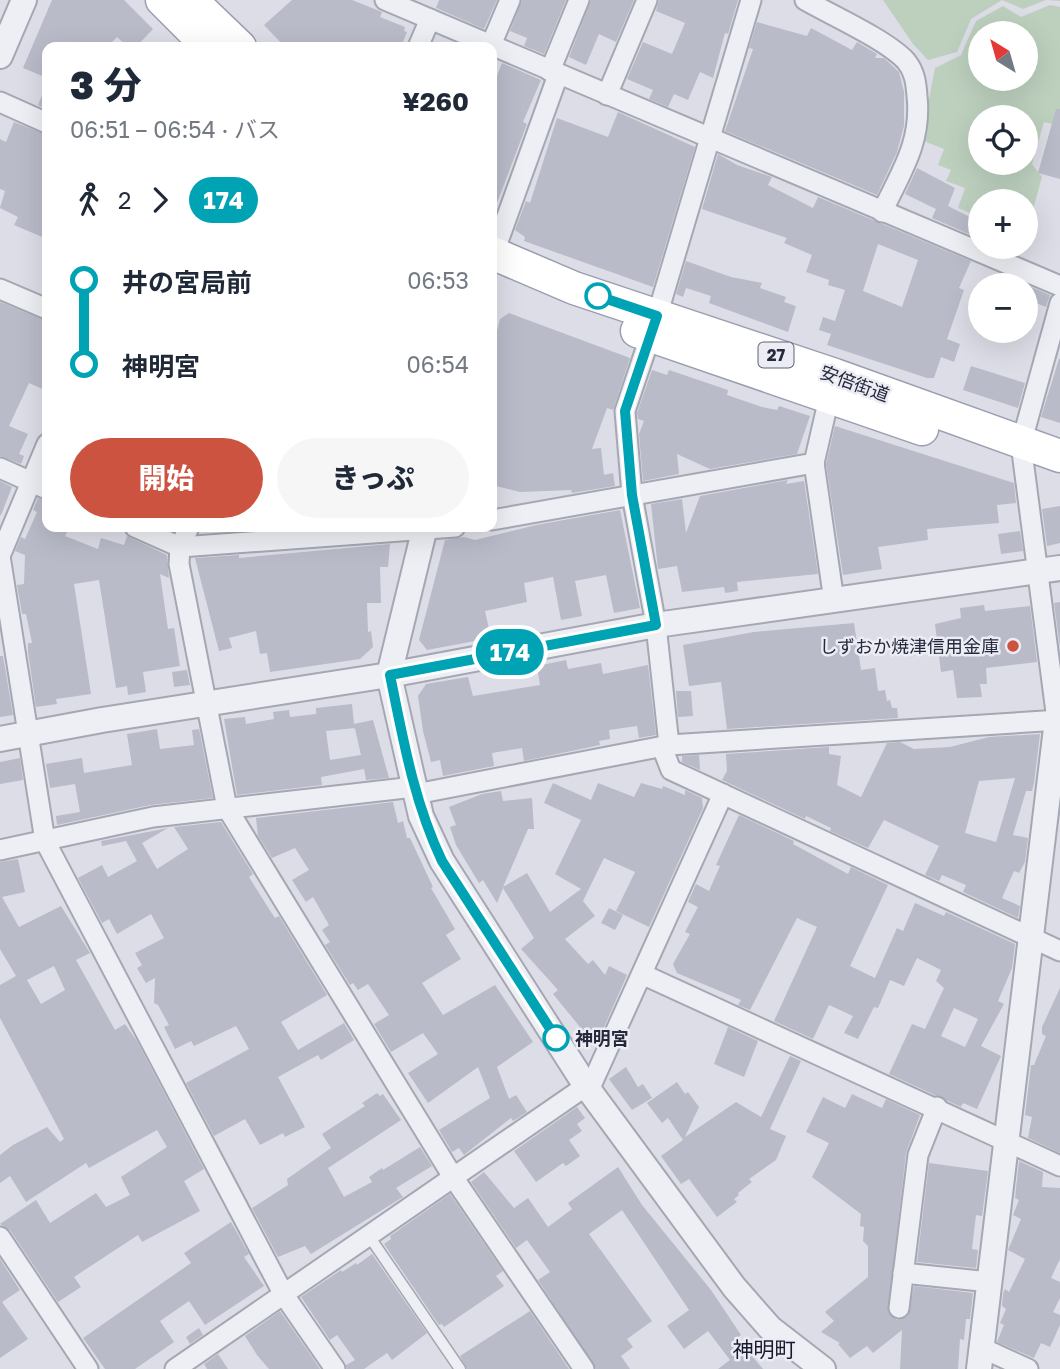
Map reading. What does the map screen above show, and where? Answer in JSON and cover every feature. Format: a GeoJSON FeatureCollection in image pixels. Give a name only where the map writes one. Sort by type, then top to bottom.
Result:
{"type":"FeatureCollection","features":[{"type":"Feature","properties":{"kind":"main road"},"geometry":{"type":"LineString","coordinates":[[162,0],[205,42]]}},
{"type":"Feature","properties":{"kind":"main road"},"geometry":{"type":"LineString","coordinates":[[191,0],[235,42]]}},
{"type":"Feature","properties":{"kind":"main road","name":"安倍街道"},"geometry":{"type":"LineString","coordinates":[[497,262],[829,398],[1023,454],[1060,456]]}},
{"type":"Feature","properties":{"kind":"main road","name":"安倍街道"},"geometry":{"type":"LineString","coordinates":[[654,326],[835,374],[1023,454],[1060,475]]}},
{"type":"Feature","properties":{"kind":"street"},"geometry":{"type":"LineString","coordinates":[[0,56],[24,0]]}},
{"type":"Feature","properties":{"kind":"street"},"geometry":{"type":"LineString","coordinates":[[385,0],[429,12],[485,42]]}},
{"type":"Feature","properties":{"kind":"street"},"geometry":{"type":"LineString","coordinates":[[492,42],[510,0]]}},
{"type":"Feature","properties":{"kind":"street"},"geometry":{"type":"LineString","coordinates":[[497,245],[579,0]]}},
{"type":"Feature","properties":{"kind":"street"},"geometry":{"type":"LineString","coordinates":[[607,95],[647,0]]}},
{"type":"Feature","properties":{"kind":"street"},"geometry":{"type":"LineString","coordinates":[[751,0],[654,326],[625,411],[632,495],[656,625],[666,746],[671,770],[1060,951]]}},
{"type":"Feature","properties":{"kind":"street"},"geometry":{"type":"LineString","coordinates":[[805,0],[887,47],[905,60],[915,73],[919,121],[916,141],[882,212]]}},
{"type":"Feature","properties":{"kind":"street"},"geometry":{"type":"LineString","coordinates":[[420,42],[429,12]]}},
{"type":"Feature","properties":{"kind":"street"},"geometry":{"type":"LineString","coordinates":[[497,48],[1060,286]]}},
{"type":"Feature","properties":{"kind":"street"},"geometry":{"type":"LineString","coordinates":[[0,102],[42,120]]}},
{"type":"Feature","properties":{"kind":"street"},"geometry":{"type":"LineString","coordinates":[[0,289],[42,307]]}},
{"type":"Feature","properties":{"kind":"street"},"geometry":{"type":"LineString","coordinates":[[1028,1369],[980,1358],[1058,720],[1035,571],[1023,454],[1060,303]]}},
{"type":"Feature","properties":{"kind":"street"},"geometry":{"type":"LineString","coordinates":[[829,398],[814,463],[834,601]]}},
{"type":"Feature","properties":{"kind":"street"},"geometry":{"type":"LineString","coordinates":[[497,519],[814,463]]}},
{"type":"Feature","properties":{"kind":"street"},"geometry":{"type":"LineString","coordinates":[[0,468],[39,485],[0,556],[45,841],[284,1295],[334,1369]]}},
{"type":"Feature","properties":{"kind":"street"},"geometry":{"type":"LineString","coordinates":[[146,532],[180,547],[364,532]]}},
{"type":"Feature","properties":{"kind":"street"},"geometry":{"type":"LineString","coordinates":[[186,532],[180,547],[179,564],[227,808],[453,1177],[584,1369]]}},
{"type":"Feature","properties":{"kind":"street"},"geometry":{"type":"LineString","coordinates":[[424,532],[390,675],[421,816],[442,861],[588,1088],[734,1287],[771,1328],[822,1369]]}},
{"type":"Feature","properties":{"kind":"street"},"geometry":{"type":"LineString","coordinates":[[0,739],[390,675],[656,625],[1060,568]]}},
{"type":"Feature","properties":{"kind":"street"},"geometry":{"type":"LineString","coordinates":[[0,850],[153,817],[415,791],[666,746],[1058,720]]}},
{"type":"Feature","properties":{"kind":"street"},"geometry":{"type":"LineString","coordinates":[[182,1367],[453,1177],[588,1088],[644,975],[723,794]]}},
{"type":"Feature","properties":{"kind":"street"},"geometry":{"type":"LineString","coordinates":[[644,975],[937,1107],[1060,1166]]}},
{"type":"Feature","properties":{"kind":"street"},"geometry":{"type":"LineString","coordinates":[[900,1308],[918,1155],[937,1107]]}},
{"type":"Feature","properties":{"kind":"street"},"geometry":{"type":"LineString","coordinates":[[0,1237],[88,1369]]}},
{"type":"Feature","properties":{"kind":"street"},"geometry":{"type":"LineString","coordinates":[[903,1273],[990,1282]]}},
{"type":"Feature","properties":{"kind":"lane"},"geometry":{"type":"LineString","coordinates":[[369,1236],[460,1369]]}},
{"type":"Feature","properties":{"kind":"green space"},"geometry":{"type":"Polygon","coordinates":[[[883,0],[1002,0],[968,21],[957,52],[928,60],[913,44],[883,0]]]}},
{"type":"Feature","properties":{"kind":"green space"},"geometry":{"type":"Polygon","coordinates":[[[1002,0],[1046,0],[1023,9],[1002,0]]]}},
{"type":"Feature","properties":{"kind":"green space"},"geometry":{"type":"Polygon","coordinates":[[[1050,5],[1060,7],[1060,126],[1044,122],[1038,143],[1038,105],[968,105],[968,175],[1038,175],[1038,172],[1042,177],[1038,191],[1038,189],[968,189],[968,212],[958,208],[965,188],[946,181],[951,170],[938,165],[944,149],[921,140],[935,68],[961,55],[968,39],[968,91],[1038,91],[1038,21],[976,21],[1003,6],[1021,17],[1050,5]]]}},
{"type":"Feature","properties":{"kind":"building"},"geometry":{"type":"Polygon","coordinates":[[[52,0],[124,0],[153,29],[141,42],[122,42],[117,37],[112,42],[42,42],[42,76],[23,68],[52,0]]]}},
{"type":"Feature","properties":{"kind":"building"},"geometry":{"type":"Polygon","coordinates":[[[292,0],[352,0],[382,12],[380,17],[405,27],[404,31],[407,32],[403,42],[280,42],[264,25],[292,0]]]}},
{"type":"Feature","properties":{"kind":"building"},"geometry":{"type":"Polygon","coordinates":[[[439,0],[497,0],[484,29],[436,8],[439,0]]]}},
{"type":"Feature","properties":{"kind":"building"},"geometry":{"type":"Polygon","coordinates":[[[522,0],[566,0],[544,54],[524,46],[527,38],[510,31],[522,0]]]}},
{"type":"Feature","properties":{"kind":"building"},"geometry":{"type":"Polygon","coordinates":[[[591,0],[634,0],[616,42],[599,34],[586,65],[569,57],[591,0]]]}},
{"type":"Feature","properties":{"kind":"building"},"geometry":{"type":"Polygon","coordinates":[[[659,0],[738,0],[728,34],[725,33],[713,78],[700,72],[688,100],[674,94],[668,107],[649,99],[653,90],[627,79],[643,42],[672,54],[685,23],[656,11],[659,0]]]}},
{"type":"Feature","properties":{"kind":"building"},"geometry":{"type":"Polygon","coordinates":[[[757,22],[807,36],[811,28],[852,50],[857,42],[877,54],[875,58],[884,58],[899,72],[904,92],[904,126],[897,152],[877,195],[725,131],[753,49],[749,48],[757,22]]]}},
{"type":"Feature","properties":{"kind":"building"},"geometry":{"type":"Polygon","coordinates":[[[502,63],[541,80],[523,122],[527,124],[497,203],[497,76],[502,63]]]}},
{"type":"Feature","properties":{"kind":"building"},"geometry":{"type":"Polygon","coordinates":[[[1056,109],[1060,109],[1060,179],[1038,173],[1056,109]]]}},
{"type":"Feature","properties":{"kind":"building"},"geometry":{"type":"Polygon","coordinates":[[[618,112],[695,147],[653,287],[524,241],[525,237],[515,230],[526,201],[530,203],[557,118],[608,137],[618,112]]]}},
{"type":"Feature","properties":{"kind":"building"},"geometry":{"type":"Polygon","coordinates":[[[14,122],[42,133],[42,237],[14,225],[18,217],[0,208],[5,191],[0,189],[0,139],[6,142],[14,122]]]}},
{"type":"Feature","properties":{"kind":"building"},"geometry":{"type":"Polygon","coordinates":[[[718,154],[737,165],[772,177],[768,185],[813,208],[818,197],[971,261],[959,288],[964,290],[947,339],[960,344],[954,362],[941,357],[934,378],[927,378],[827,345],[831,334],[819,330],[823,317],[835,321],[845,290],[828,285],[829,280],[806,272],[812,255],[784,243],[787,238],[702,209],[718,154]],[[878,244],[863,291],[902,307],[918,260],[878,244]]]}},
{"type":"Feature","properties":{"kind":"building"},"geometry":{"type":"Polygon","coordinates":[[[917,168],[955,188],[948,206],[968,216],[968,234],[932,218],[936,209],[905,194],[917,168]]]}},
{"type":"Feature","properties":{"kind":"building"},"geometry":{"type":"Polygon","coordinates":[[[686,261],[731,277],[762,283],[760,288],[786,297],[784,302],[796,306],[788,332],[709,303],[711,296],[686,288],[683,297],[676,294],[686,261]]]}},
{"type":"Feature","properties":{"kind":"building"},"geometry":{"type":"Polygon","coordinates":[[[1038,290],[1050,295],[1046,307],[1038,304],[1038,290]]]}},
{"type":"Feature","properties":{"kind":"building"},"geometry":{"type":"Polygon","coordinates":[[[0,302],[42,319],[42,389],[29,383],[9,426],[28,434],[19,454],[24,456],[21,464],[0,456],[0,302]]]}},
{"type":"Feature","properties":{"kind":"building"},"geometry":{"type":"Polygon","coordinates":[[[509,313],[630,358],[613,410],[607,408],[592,449],[601,448],[604,475],[613,473],[615,486],[572,493],[571,490],[520,492],[497,486],[497,331],[500,319],[509,313]]]}},
{"type":"Feature","properties":{"kind":"building"},"geometry":{"type":"Polygon","coordinates":[[[1060,359],[1060,423],[1041,417],[1060,359]]]}},
{"type":"Feature","properties":{"kind":"building"},"geometry":{"type":"Polygon","coordinates":[[[971,366],[1025,383],[1018,408],[963,390],[971,366]]]}},
{"type":"Feature","properties":{"kind":"building"},"geometry":{"type":"Polygon","coordinates":[[[652,370],[667,375],[669,370],[728,390],[727,395],[762,407],[777,410],[779,406],[810,416],[797,454],[710,469],[677,454],[679,474],[643,481],[639,434],[644,421],[638,419],[637,413],[652,370]]]}},
{"type":"Feature","properties":{"kind":"building"},"geometry":{"type":"Polygon","coordinates":[[[835,426],[1014,483],[1016,503],[997,505],[999,523],[927,529],[928,540],[878,547],[882,569],[843,575],[826,464],[835,426]]]}},
{"type":"Feature","properties":{"kind":"building"},"geometry":{"type":"Polygon","coordinates":[[[788,480],[786,484],[804,481],[818,574],[737,582],[738,591],[725,593],[724,587],[682,592],[677,566],[658,569],[651,504],[682,499],[686,533],[700,496],[788,480]]]}},
{"type":"Feature","properties":{"kind":"building"},"geometry":{"type":"Polygon","coordinates":[[[0,481],[12,487],[1,515],[0,515],[0,481]]]}},
{"type":"Feature","properties":{"kind":"building"},"geometry":{"type":"Polygon","coordinates":[[[38,498],[42,499],[42,532],[67,532],[65,536],[98,549],[101,538],[124,545],[127,536],[167,555],[169,578],[160,574],[168,629],[174,628],[180,666],[143,672],[146,692],[128,695],[127,686],[116,688],[99,580],[74,584],[91,694],[56,699],[57,704],[36,707],[28,652],[28,643],[32,643],[26,614],[22,614],[17,585],[24,584],[25,555],[15,551],[21,537],[25,539],[37,512],[33,510],[38,498]]]}},
{"type":"Feature","properties":{"kind":"building"},"geometry":{"type":"Polygon","coordinates":[[[1060,506],[1060,543],[1047,546],[1042,509],[1060,506]]]}},
{"type":"Feature","properties":{"kind":"building"},"geometry":{"type":"Polygon","coordinates":[[[620,510],[640,608],[614,613],[606,575],[575,581],[582,616],[561,620],[553,577],[524,583],[527,602],[485,611],[491,638],[427,650],[419,640],[445,540],[464,537],[475,540],[536,525],[620,510]]]}},
{"type":"Feature","properties":{"kind":"building"},"geometry":{"type":"Polygon","coordinates":[[[1020,531],[1023,551],[1001,554],[998,534],[1020,531]]]}},
{"type":"Feature","properties":{"kind":"building"},"geometry":{"type":"Polygon","coordinates":[[[390,544],[388,567],[380,567],[381,603],[367,603],[368,632],[371,631],[373,647],[360,659],[270,672],[267,653],[260,654],[256,631],[229,638],[232,648],[219,651],[195,558],[239,555],[239,558],[390,544]]]}},
{"type":"Feature","properties":{"kind":"building"},"geometry":{"type":"Polygon","coordinates":[[[1060,602],[1060,648],[1054,603],[1060,602]]]}},
{"type":"Feature","properties":{"kind":"building"},"geometry":{"type":"Polygon","coordinates":[[[984,605],[985,611],[1030,606],[1037,662],[986,668],[987,684],[980,684],[982,697],[957,698],[953,670],[941,672],[935,624],[961,618],[960,608],[984,605]]]}},
{"type":"Feature","properties":{"kind":"building"},"geometry":{"type":"Polygon","coordinates":[[[854,623],[861,670],[875,668],[878,691],[885,690],[887,701],[890,700],[892,708],[897,708],[898,718],[727,729],[721,682],[689,686],[683,645],[754,632],[854,623]]]}},
{"type":"Feature","properties":{"kind":"building"},"geometry":{"type":"Polygon","coordinates":[[[0,656],[3,656],[13,715],[0,717],[0,656]]]}},
{"type":"Feature","properties":{"kind":"building"},"geometry":{"type":"Polygon","coordinates":[[[566,660],[568,669],[601,663],[603,674],[648,665],[656,735],[639,738],[637,726],[609,730],[610,739],[599,741],[600,745],[524,761],[522,748],[492,753],[494,766],[443,776],[440,760],[431,762],[418,696],[426,684],[468,677],[473,696],[540,685],[537,666],[566,660]]]}},
{"type":"Feature","properties":{"kind":"building"},"geometry":{"type":"Polygon","coordinates":[[[187,670],[190,685],[174,687],[172,672],[187,670]]]}},
{"type":"Feature","properties":{"kind":"building"},"geometry":{"type":"Polygon","coordinates":[[[676,691],[691,691],[693,716],[678,717],[676,691]]]}},
{"type":"Feature","properties":{"kind":"building"},"geometry":{"type":"Polygon","coordinates":[[[352,704],[354,724],[373,720],[389,778],[366,780],[364,769],[321,777],[322,785],[237,795],[224,719],[245,717],[246,724],[274,719],[273,712],[289,710],[290,717],[316,714],[316,708],[352,704]],[[355,728],[326,731],[330,760],[361,755],[355,728]]]}},
{"type":"Feature","properties":{"kind":"building"},"geometry":{"type":"Polygon","coordinates":[[[157,729],[160,749],[194,745],[192,730],[199,729],[213,798],[150,805],[57,825],[56,816],[80,812],[75,784],[50,788],[46,764],[82,758],[84,773],[132,765],[127,734],[157,729]]]}},
{"type":"Feature","properties":{"kind":"building"},"geometry":{"type":"Polygon","coordinates":[[[1040,734],[1032,791],[1026,791],[1013,835],[1028,838],[1025,862],[1019,873],[1014,871],[1002,898],[1020,906],[1018,918],[963,892],[966,885],[942,875],[939,881],[925,875],[939,846],[884,820],[868,848],[830,831],[831,828],[806,816],[805,819],[722,780],[727,771],[726,754],[829,747],[829,754],[841,756],[837,785],[861,797],[887,743],[900,742],[914,749],[950,747],[989,737],[1040,734]],[[1015,778],[979,781],[965,833],[996,842],[1015,778]]]}},
{"type":"Feature","properties":{"kind":"building"},"geometry":{"type":"Polygon","coordinates":[[[699,755],[700,770],[682,762],[682,756],[699,755]]]}},
{"type":"Feature","properties":{"kind":"building"},"geometry":{"type":"Polygon","coordinates":[[[20,758],[23,780],[0,784],[0,762],[20,758]]]}},
{"type":"Feature","properties":{"kind":"building"},"geometry":{"type":"Polygon","coordinates":[[[553,783],[591,800],[598,783],[634,797],[641,783],[662,789],[663,786],[685,795],[685,790],[702,798],[703,808],[649,927],[616,911],[635,872],[604,858],[583,901],[595,916],[565,939],[588,964],[593,960],[605,975],[609,966],[627,975],[598,1041],[587,1048],[576,1029],[580,1027],[553,994],[558,990],[521,949],[534,938],[503,888],[497,903],[483,880],[479,883],[456,845],[450,827],[456,825],[449,807],[482,794],[501,791],[503,801],[532,798],[534,829],[528,829],[503,887],[527,873],[550,912],[581,889],[555,874],[581,820],[544,803],[553,783]]]}},
{"type":"Feature","properties":{"kind":"building"},"geometry":{"type":"Polygon","coordinates":[[[393,802],[398,823],[403,821],[407,838],[410,838],[433,887],[431,888],[455,929],[446,935],[461,959],[422,983],[443,1015],[495,985],[533,1042],[497,1067],[509,1099],[516,1095],[527,1112],[513,1121],[511,1118],[464,1155],[459,1148],[452,1152],[439,1130],[490,1098],[478,1067],[428,1103],[408,1073],[438,1054],[423,1033],[391,1052],[374,1024],[389,1015],[368,984],[358,990],[353,983],[350,985],[325,945],[330,942],[322,930],[329,925],[313,897],[306,902],[292,880],[309,870],[295,848],[272,858],[258,836],[256,818],[393,802]]]}},
{"type":"Feature","properties":{"kind":"building"},"geometry":{"type":"Polygon","coordinates":[[[739,815],[794,841],[793,844],[848,874],[851,867],[888,885],[850,966],[875,978],[897,928],[903,931],[915,903],[944,916],[946,912],[1015,944],[1012,968],[998,1001],[1004,1004],[981,1046],[1001,1056],[977,1109],[963,1103],[961,1107],[889,1074],[912,1024],[925,1029],[944,988],[936,981],[941,970],[917,958],[904,986],[890,980],[878,1008],[874,1007],[858,1039],[844,1033],[853,1016],[829,1005],[813,1039],[774,1021],[817,927],[797,918],[750,1010],[738,1005],[741,1000],[677,973],[673,964],[690,934],[685,932],[698,907],[688,902],[696,884],[709,891],[720,866],[716,865],[739,815]],[[954,1008],[941,1036],[965,1047],[978,1019],[954,1008]]]}},
{"type":"Feature","properties":{"kind":"building"},"geometry":{"type":"Polygon","coordinates":[[[221,822],[253,874],[249,877],[275,918],[279,916],[327,995],[281,1022],[298,1050],[344,1023],[354,1040],[321,1060],[318,1055],[278,1077],[305,1127],[285,1137],[283,1133],[260,1145],[245,1119],[214,1136],[186,1083],[249,1049],[236,1026],[194,1046],[191,1041],[175,1049],[164,1027],[169,1025],[158,1005],[154,1003],[155,978],[146,983],[137,968],[142,965],[135,953],[164,938],[151,914],[117,934],[109,919],[102,923],[78,878],[102,865],[108,877],[137,861],[126,841],[102,846],[101,841],[168,828],[142,843],[157,869],[188,849],[174,827],[221,822]]]}},
{"type":"Feature","properties":{"kind":"building"},"geometry":{"type":"Polygon","coordinates":[[[18,859],[25,892],[2,897],[19,927],[61,906],[90,953],[76,960],[115,1030],[125,1024],[137,1041],[204,1169],[184,1181],[200,1211],[142,1242],[138,1235],[74,1277],[81,1287],[58,1302],[10,1230],[0,1224],[36,1200],[50,1223],[96,1193],[106,1207],[130,1195],[121,1177],[167,1147],[157,1130],[89,1168],[86,1163],[26,1202],[10,1176],[0,1183],[0,1155],[13,1145],[47,1127],[60,1142],[64,1139],[0,1018],[0,985],[16,976],[0,949],[0,862],[18,859]],[[54,966],[27,980],[41,1004],[65,990],[54,966]]]}},
{"type":"Feature","properties":{"kind":"building"},"geometry":{"type":"Polygon","coordinates":[[[609,908],[623,915],[615,930],[601,923],[609,908]]]}},
{"type":"Feature","properties":{"kind":"building"},"geometry":{"type":"Polygon","coordinates":[[[1060,988],[1060,1153],[1028,1138],[1032,1117],[1025,1115],[1031,1065],[1034,1065],[1046,1036],[1042,1034],[1042,1027],[1060,988]]]}},
{"type":"Feature","properties":{"kind":"building"},"geometry":{"type":"Polygon","coordinates":[[[728,1027],[758,1041],[744,1077],[714,1064],[728,1027]]]}},
{"type":"Feature","properties":{"kind":"building"},"geometry":{"type":"Polygon","coordinates":[[[790,1056],[801,1061],[770,1129],[786,1136],[776,1160],[749,1179],[752,1182],[734,1199],[737,1202],[717,1217],[689,1179],[681,1184],[661,1156],[683,1140],[668,1118],[662,1123],[647,1103],[677,1082],[699,1107],[685,1137],[736,1102],[761,1117],[790,1056]]]}},
{"type":"Feature","properties":{"kind":"building"},"geometry":{"type":"Polygon","coordinates":[[[626,1067],[638,1087],[643,1084],[652,1098],[632,1110],[609,1079],[626,1067]]]}},
{"type":"Feature","properties":{"kind":"building"},"geometry":{"type":"Polygon","coordinates":[[[377,1093],[380,1096],[383,1094],[401,1120],[328,1168],[344,1197],[372,1182],[369,1177],[382,1168],[383,1170],[420,1147],[432,1166],[396,1188],[403,1197],[311,1254],[305,1246],[278,1257],[252,1208],[288,1185],[287,1179],[331,1148],[322,1134],[365,1106],[362,1103],[377,1093]]]}},
{"type":"Feature","properties":{"kind":"building"},"geometry":{"type":"Polygon","coordinates":[[[852,1094],[882,1108],[886,1099],[920,1115],[906,1153],[888,1312],[897,1320],[908,1316],[914,1286],[973,1293],[970,1319],[966,1319],[964,1340],[960,1339],[958,1369],[900,1369],[902,1330],[873,1353],[867,1346],[850,1358],[838,1344],[840,1343],[821,1332],[834,1321],[825,1312],[868,1277],[868,1246],[863,1241],[861,1214],[812,1177],[829,1143],[806,1132],[823,1097],[845,1108],[852,1094]]]}},
{"type":"Feature","properties":{"kind":"building"},"geometry":{"type":"Polygon","coordinates":[[[577,1107],[585,1118],[577,1124],[582,1131],[569,1140],[580,1156],[566,1166],[563,1163],[536,1182],[514,1151],[577,1107]]]}},
{"type":"Feature","properties":{"kind":"building"},"geometry":{"type":"Polygon","coordinates":[[[1019,1161],[1043,1172],[1042,1187],[1060,1188],[1060,1259],[1051,1278],[1060,1282],[1060,1298],[1053,1312],[1060,1315],[1060,1325],[1050,1347],[1041,1343],[1034,1358],[997,1342],[1004,1325],[1000,1323],[1006,1309],[1002,1306],[1003,1294],[1005,1289],[1009,1292],[1025,1259],[1008,1250],[1021,1219],[1013,1215],[1019,1200],[1015,1198],[1019,1161]]]}},
{"type":"Feature","properties":{"kind":"building"},"geometry":{"type":"Polygon","coordinates":[[[929,1163],[988,1171],[982,1216],[976,1215],[972,1249],[978,1250],[976,1268],[917,1262],[929,1163]]]}},
{"type":"Feature","properties":{"kind":"building"},"geometry":{"type":"Polygon","coordinates":[[[618,1167],[642,1205],[711,1290],[741,1335],[737,1338],[763,1369],[718,1369],[730,1360],[708,1331],[684,1349],[667,1326],[689,1310],[622,1210],[589,1234],[652,1321],[627,1339],[633,1347],[621,1356],[630,1369],[596,1369],[538,1280],[550,1272],[527,1240],[516,1248],[471,1182],[484,1172],[514,1208],[528,1198],[548,1227],[572,1209],[568,1203],[618,1167]]]}},
{"type":"Feature","properties":{"kind":"building"},"geometry":{"type":"Polygon","coordinates":[[[450,1194],[503,1271],[496,1276],[504,1286],[444,1327],[439,1325],[384,1244],[391,1239],[390,1236],[450,1194]]]}},
{"type":"Feature","properties":{"kind":"building"},"geometry":{"type":"Polygon","coordinates":[[[231,1222],[249,1254],[244,1257],[264,1286],[205,1325],[189,1301],[160,1321],[174,1342],[135,1369],[105,1369],[83,1338],[191,1263],[184,1253],[231,1222]]]}},
{"type":"Feature","properties":{"kind":"building"},"geometry":{"type":"Polygon","coordinates":[[[372,1254],[427,1333],[392,1360],[387,1353],[364,1369],[347,1369],[346,1365],[355,1360],[337,1335],[330,1340],[301,1297],[341,1270],[342,1272],[356,1263],[357,1265],[372,1254]]]}},
{"type":"Feature","properties":{"kind":"building"},"geometry":{"type":"Polygon","coordinates":[[[0,1259],[20,1290],[2,1302],[28,1339],[0,1358],[0,1259]]]}},
{"type":"Feature","properties":{"kind":"building"},"geometry":{"type":"Polygon","coordinates":[[[280,1311],[320,1369],[269,1369],[257,1355],[245,1336],[280,1311]]]}},
{"type":"Feature","properties":{"kind":"building"},"geometry":{"type":"Polygon","coordinates":[[[530,1311],[569,1369],[467,1369],[460,1356],[530,1311]]]}},
{"type":"Feature","properties":{"kind":"building"},"geometry":{"type":"Polygon","coordinates":[[[199,1328],[203,1335],[190,1344],[186,1337],[199,1328]]]}},
{"type":"Feature","properties":{"kind":"building"},"geometry":{"type":"Polygon","coordinates":[[[218,1354],[228,1369],[207,1369],[204,1364],[218,1354]]]}},
{"type":"Feature","properties":{"kind":"bus line","name":"174"},"geometry":{"type":"LineString","coordinates":[[556,1038],[442,861],[421,816],[390,675],[656,625],[632,495],[625,411],[657,316],[598,296]]}},
{"type":"Feature","properties":{"kind":"place","name":"しずおか焼津信用金庫"},"geometry":{"type":"Point","coordinates":[1013,646]}},
{"type":"Feature","properties":{"kind":"place","name":"神明宮"},"geometry":{"type":"Point","coordinates":[556,1038]}},
{"type":"Feature","properties":{"kind":"district","name":"神明町"},"geometry":{"type":"Point","coordinates":[764,1349]}}]}
